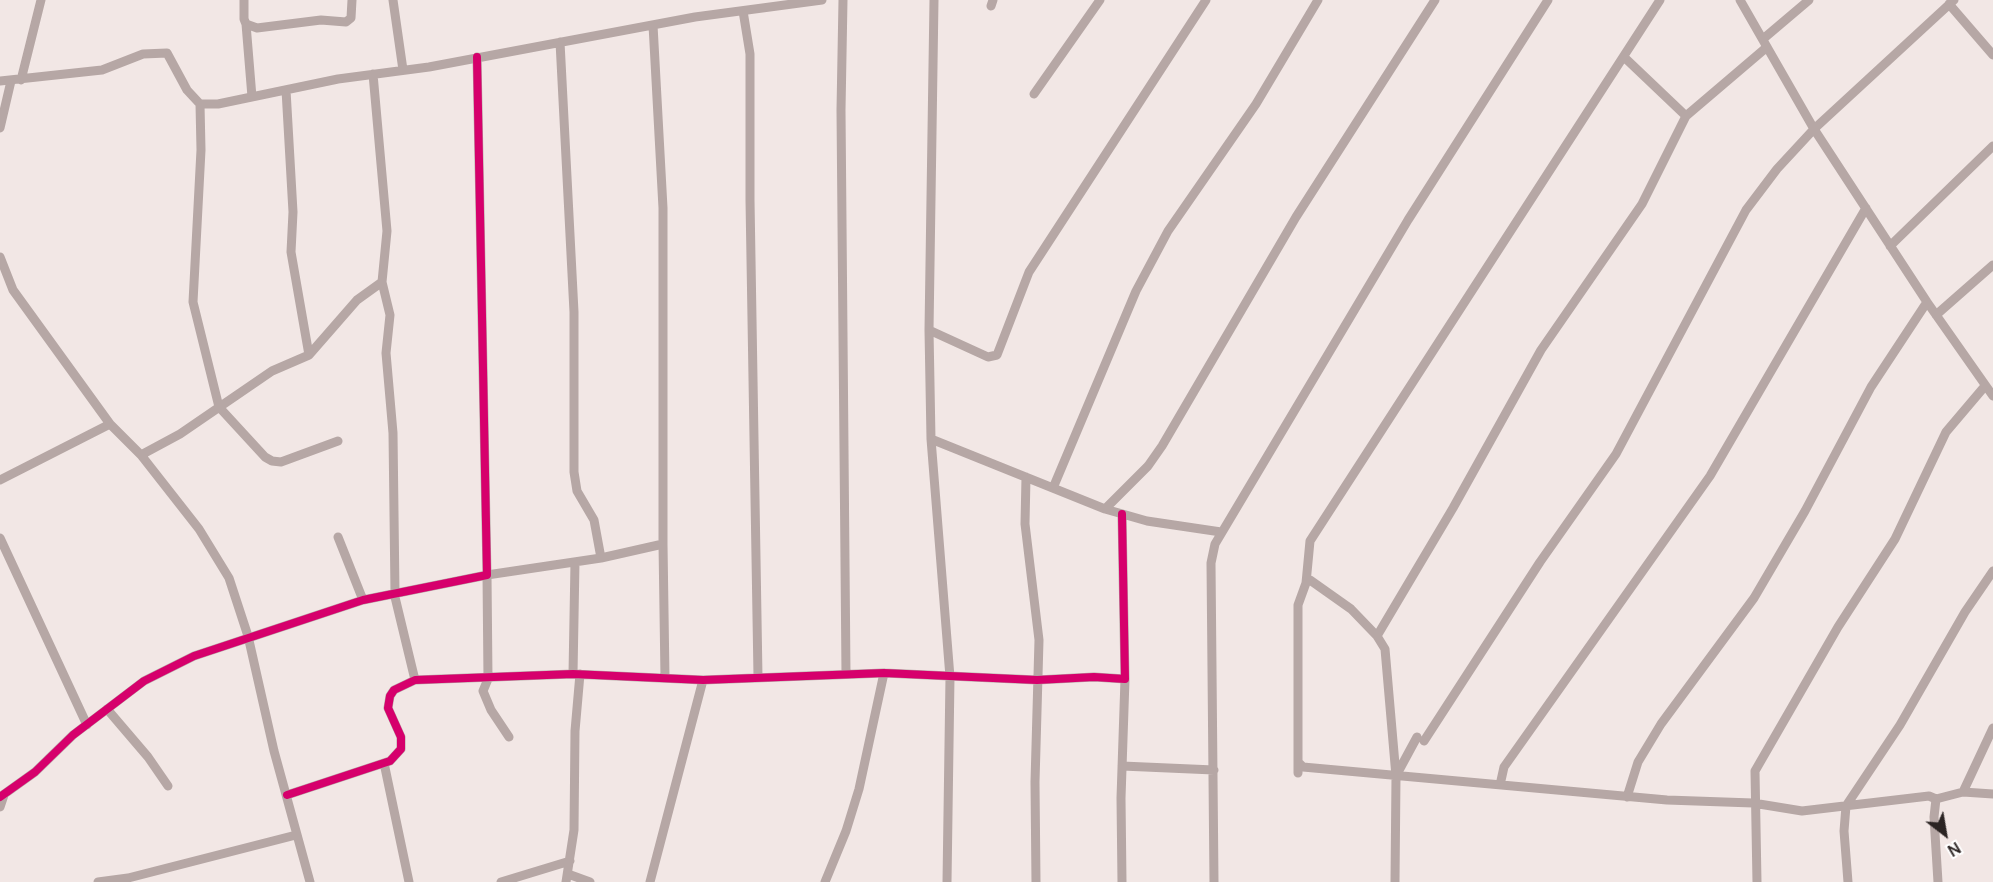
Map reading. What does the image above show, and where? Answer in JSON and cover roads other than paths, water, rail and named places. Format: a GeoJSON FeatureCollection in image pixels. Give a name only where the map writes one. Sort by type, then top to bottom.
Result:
{"type":"FeatureCollection","features":[{"type":"Feature","properties":{"kind":"street"},"geometry":{"type":"LineString","coordinates":[[0,128],[41,0]]}},
{"type":"Feature","properties":{"kind":"street"},"geometry":{"type":"LineString","coordinates":[[244,0],[252,96]]}},
{"type":"Feature","properties":{"kind":"street"},"geometry":{"type":"LineString","coordinates":[[246,24],[257,28],[321,20],[346,22],[351,18],[352,0]]}},
{"type":"Feature","properties":{"kind":"street"},"geometry":{"type":"LineString","coordinates":[[393,0],[403,70]]}},
{"type":"Feature","properties":{"kind":"street"},"geometry":{"type":"LineString","coordinates":[[200,104],[218,104],[652,25],[822,0]]}},
{"type":"Feature","properties":{"kind":"street"},"geometry":{"type":"LineString","coordinates":[[843,0],[841,121],[846,674]]}},
{"type":"Feature","properties":{"kind":"street"},"geometry":{"type":"LineString","coordinates":[[934,0],[929,330],[931,439],[950,677],[947,882]]}},
{"type":"Feature","properties":{"kind":"street"},"geometry":{"type":"LineString","coordinates":[[1034,94],[1100,0]]}},
{"type":"Feature","properties":{"kind":"street"},"geometry":{"type":"LineString","coordinates":[[929,330],[988,357],[997,355],[1029,272],[1206,0]]}},
{"type":"Feature","properties":{"kind":"street"},"geometry":{"type":"LineString","coordinates":[[1053,488],[1136,291],[1158,251],[1256,104],[1318,0]]}},
{"type":"Feature","properties":{"kind":"street"},"geometry":{"type":"LineString","coordinates":[[1105,509],[1148,466],[1162,446],[1296,218],[1435,0]]}},
{"type":"Feature","properties":{"kind":"street"},"geometry":{"type":"LineString","coordinates":[[1214,882],[1210,563],[1221,532],[1408,220],[1548,0]]}},
{"type":"Feature","properties":{"kind":"street"},"geometry":{"type":"LineString","coordinates":[[1298,773],[1298,605],[1306,583],[1311,541],[1660,0]]}},
{"type":"Feature","properties":{"kind":"street"},"geometry":{"type":"LineString","coordinates":[[1740,0],[1814,129],[1927,302],[1990,390],[1946,432],[1895,539],[1839,627],[1755,771],[1757,882]]}},
{"type":"Feature","properties":{"kind":"street"},"geometry":{"type":"LineString","coordinates":[[1377,636],[1453,508],[1541,350],[1642,204],[1686,116],[1809,0]]}},
{"type":"Feature","properties":{"kind":"street"},"geometry":{"type":"LineString","coordinates":[[1396,776],[1540,562],[1616,454],[1746,210],[1777,169],[1814,129],[1952,2],[1993,55]]}},
{"type":"Feature","properties":{"kind":"street"},"geometry":{"type":"LineString","coordinates":[[743,11],[750,54],[750,200],[758,676]]}},
{"type":"Feature","properties":{"kind":"street"},"geometry":{"type":"LineString","coordinates":[[652,25],[663,208],[665,678]]}},
{"type":"Feature","properties":{"kind":"street"},"geometry":{"type":"LineString","coordinates":[[560,42],[574,312],[574,472],[577,491],[594,520],[601,558]]}},
{"type":"Feature","properties":{"kind":"street"},"geometry":{"type":"LineString","coordinates":[[0,81],[102,70],[143,54],[167,53],[187,90],[200,104],[201,150],[193,302],[219,407],[265,457],[272,461],[281,462],[339,441]]}},
{"type":"Feature","properties":{"kind":"street"},"geometry":{"type":"LineString","coordinates":[[477,57],[479,286],[488,679],[483,691],[485,699],[509,736]]}},
{"type":"Feature","properties":{"kind":"street"},"geometry":{"type":"LineString","coordinates":[[1623,57],[1686,116]]}},
{"type":"Feature","properties":{"kind":"street"},"geometry":{"type":"LineString","coordinates":[[374,74],[387,231],[382,282],[390,315],[386,353],[393,433],[394,593],[415,680]]}},
{"type":"Feature","properties":{"kind":"street"},"geometry":{"type":"LineString","coordinates":[[286,90],[293,212],[291,252],[309,355]]}},
{"type":"Feature","properties":{"kind":"street"},"geometry":{"type":"LineString","coordinates":[[1890,246],[1993,146]]}},
{"type":"Feature","properties":{"kind":"street"},"geometry":{"type":"LineString","coordinates":[[1500,784],[1504,767],[1622,604],[1652,556],[1710,476],[1866,208]]}},
{"type":"Feature","properties":{"kind":"street"},"geometry":{"type":"LineString","coordinates":[[0,257],[13,290],[110,424],[141,455],[199,529],[229,579],[248,636],[310,882]]}},
{"type":"Feature","properties":{"kind":"street"},"geometry":{"type":"LineString","coordinates":[[1936,315],[1993,265]]}},
{"type":"Feature","properties":{"kind":"street"},"geometry":{"type":"LineString","coordinates":[[141,455],[180,434],[272,371],[309,355],[357,300],[382,282]]}},
{"type":"Feature","properties":{"kind":"street"},"geometry":{"type":"LineString","coordinates":[[1627,797],[1638,762],[1655,734],[1754,598],[1805,511],[1872,387],[1927,302]]}},
{"type":"Feature","properties":{"kind":"street"},"geometry":{"type":"LineString","coordinates":[[0,480],[110,424]]}},
{"type":"Feature","properties":{"kind":"street"},"geometry":{"type":"LineString","coordinates":[[931,439],[1105,509],[1147,521],[1221,532]]}},
{"type":"Feature","properties":{"kind":"street"},"geometry":{"type":"LineString","coordinates":[[1026,477],[1025,524],[1039,640],[1036,882]]}},
{"type":"Feature","properties":{"kind":"street"},"geometry":{"type":"LineString","coordinates":[[1122,514],[1125,679],[1122,882]]}},
{"type":"Feature","properties":{"kind":"street"},"geometry":{"type":"LineString","coordinates":[[338,537],[363,600]]}},
{"type":"Feature","properties":{"kind":"street"},"geometry":{"type":"LineString","coordinates":[[0,538],[87,725]]}},
{"type":"Feature","properties":{"kind":"street"},"geometry":{"type":"LineString","coordinates":[[0,807],[2,796],[35,772],[107,709],[160,672],[194,656],[248,636],[363,600],[487,575],[601,558],[663,544]]}},
{"type":"Feature","properties":{"kind":"street"},"geometry":{"type":"LineString","coordinates":[[575,562],[577,674],[574,830],[567,878],[590,882]]}},
{"type":"Feature","properties":{"kind":"street"},"geometry":{"type":"LineString","coordinates":[[1848,882],[1844,831],[1846,806],[1900,725],[1965,612],[1993,571]]}},
{"type":"Feature","properties":{"kind":"street"},"geometry":{"type":"LineString","coordinates":[[1306,583],[1310,580],[1351,609],[1377,636],[1385,649],[1396,776],[1395,882]]}},
{"type":"Feature","properties":{"kind":"street"},"geometry":{"type":"LineString","coordinates":[[825,882],[846,831],[859,789],[884,673]]}},
{"type":"Feature","properties":{"kind":"street"},"geometry":{"type":"LineString","coordinates":[[287,795],[390,761],[401,749],[401,737],[388,708],[390,696],[394,690],[415,680],[577,674],[703,680],[758,676],[884,673],[1037,680],[1094,677],[1125,679]]}},
{"type":"Feature","properties":{"kind":"street"},"geometry":{"type":"LineString","coordinates":[[650,882],[703,680]]}},
{"type":"Feature","properties":{"kind":"street"},"geometry":{"type":"LineString","coordinates":[[107,709],[148,757],[168,786]]}},
{"type":"Feature","properties":{"kind":"street"},"geometry":{"type":"LineString","coordinates":[[1963,792],[1993,729]]}},
{"type":"Feature","properties":{"kind":"street"},"geometry":{"type":"LineString","coordinates":[[1298,762],[1303,767],[1627,797],[1754,803],[1802,811],[1929,796],[1936,799],[1963,792],[1993,794]]}},
{"type":"Feature","properties":{"kind":"street"},"geometry":{"type":"LineString","coordinates":[[384,763],[409,882]]}},
{"type":"Feature","properties":{"kind":"street"},"geometry":{"type":"LineString","coordinates":[[1122,766],[1214,770]]}},
{"type":"Feature","properties":{"kind":"street"},"geometry":{"type":"LineString","coordinates":[[1936,799],[1934,817],[1938,882]]}},
{"type":"Feature","properties":{"kind":"street"},"geometry":{"type":"LineString","coordinates":[[98,882],[128,878],[297,835]]}},
{"type":"Feature","properties":{"kind":"street"},"geometry":{"type":"LineString","coordinates":[[501,882],[570,861]]}}]}
